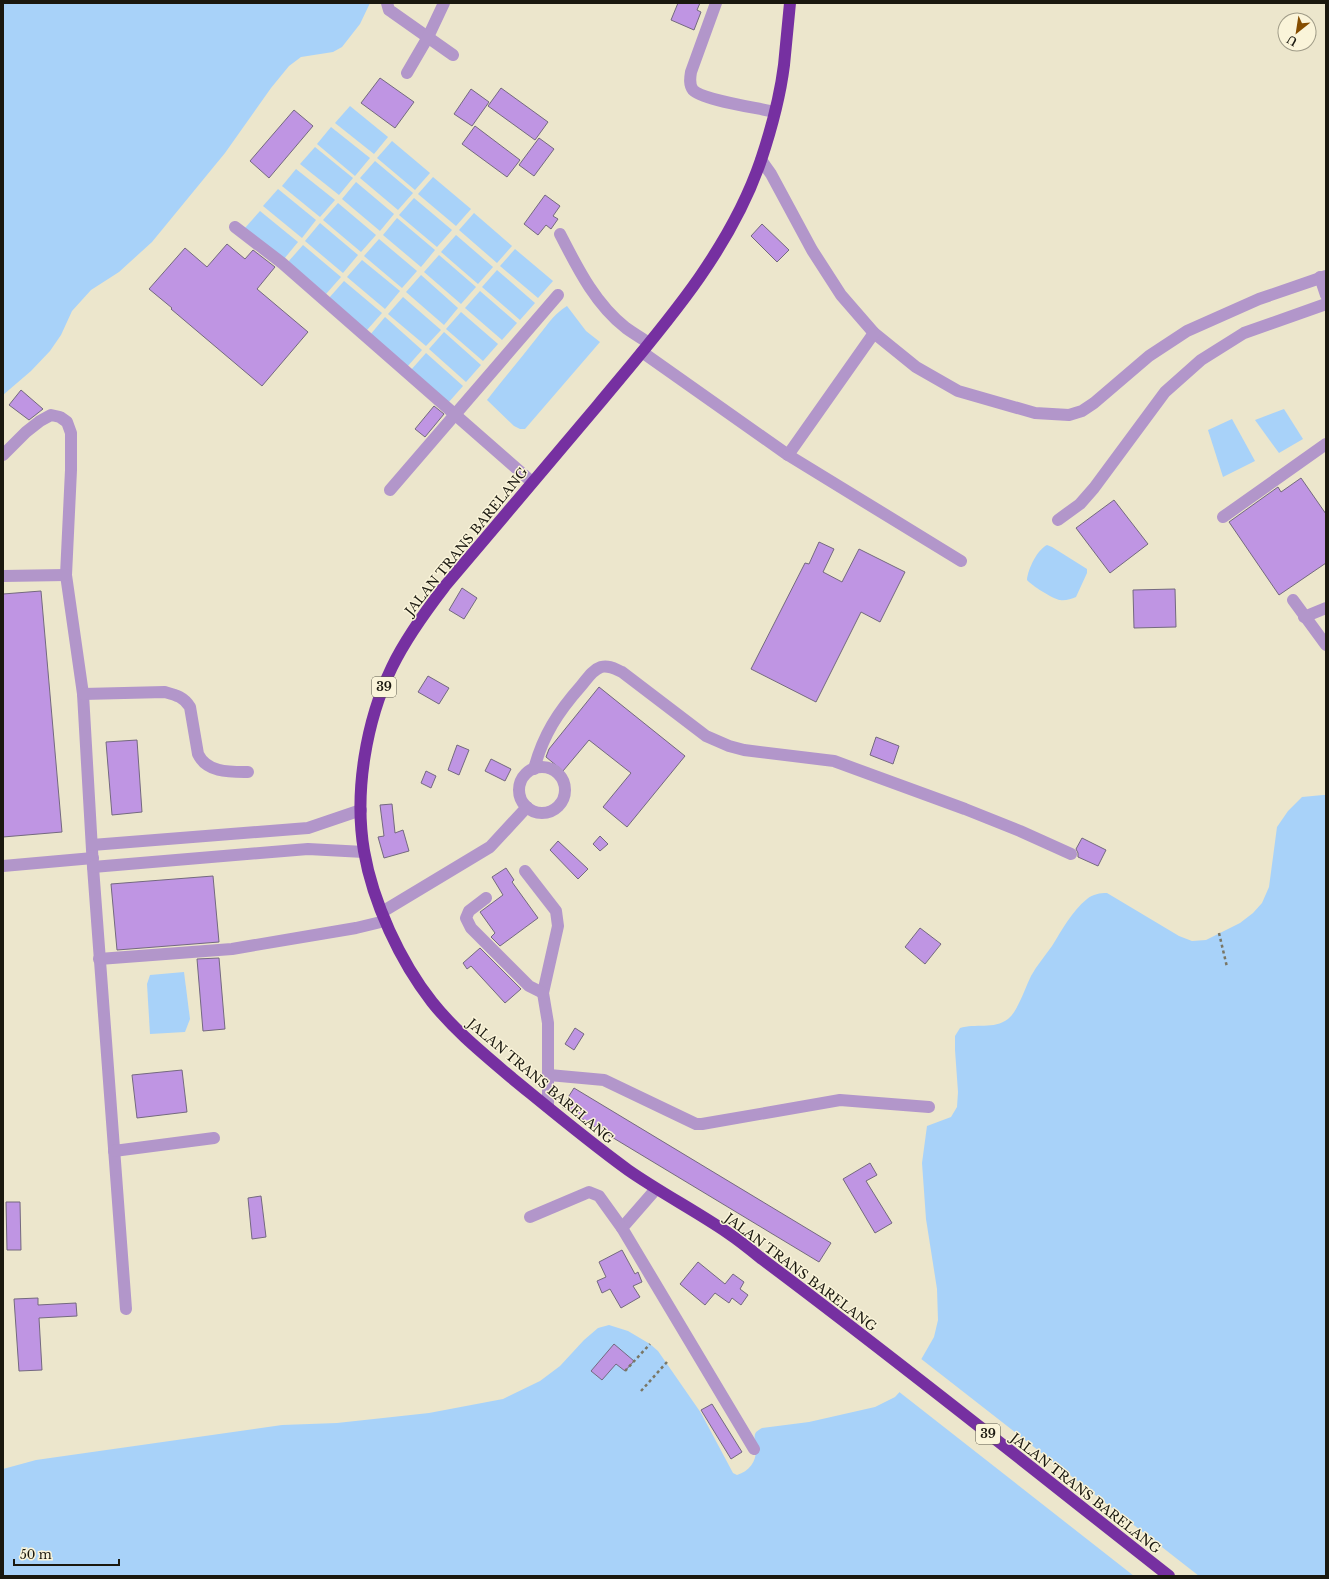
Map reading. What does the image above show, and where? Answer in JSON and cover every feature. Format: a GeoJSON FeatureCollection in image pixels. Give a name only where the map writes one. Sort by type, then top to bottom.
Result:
{"type":"FeatureCollection","features":[{"type":"Feature","properties":{"kind":"highway","name":"JALAN TRANS BARELANG"},"geometry":{"type":"LineString","coordinates":[[790,3],[784,67],[761,160],[742,204],[719,246],[691,290],[646,348],[445,586],[417,624],[391,668],[374,710],[367,737],[362,772],[361,810],[364,852],[372,886],[383,917],[408,966],[432,1003],[479,1050],[602,1150],[656,1188],[729,1234],[808,1293],[1169,1576]]}},
{"type":"Feature","properties":{"kind":"street"},"geometry":{"type":"LineString","coordinates":[[386,3],[389,10],[453,55]]}},
{"type":"Feature","properties":{"kind":"street"},"geometry":{"type":"LineString","coordinates":[[407,73],[428,37],[444,3]]}},
{"type":"Feature","properties":{"kind":"street"},"geometry":{"type":"LineString","coordinates":[[716,3],[691,72],[690,84],[693,90],[708,98],[774,112]]}},
{"type":"Feature","properties":{"kind":"street"},"geometry":{"type":"LineString","coordinates":[[761,160],[812,250],[837,289],[874,333],[916,367],[958,390],[1035,413],[1069,415],[1082,411],[1094,403],[1149,356],[1187,331],[1260,299],[1323,277],[1326,295]]}},
{"type":"Feature","properties":{"kind":"street"},"geometry":{"type":"LineString","coordinates":[[235,227],[282,263],[532,482]]}},
{"type":"Feature","properties":{"kind":"street"},"geometry":{"type":"LineString","coordinates":[[560,234],[580,272],[600,302],[646,348],[788,455],[961,561]]}},
{"type":"Feature","properties":{"kind":"street"},"geometry":{"type":"LineString","coordinates":[[390,490],[558,295]]}},
{"type":"Feature","properties":{"kind":"street"},"geometry":{"type":"LineString","coordinates":[[1058,520],[1080,504],[1094,488],[1165,392],[1201,360],[1244,333],[1326,304]]}},
{"type":"Feature","properties":{"kind":"street"},"geometry":{"type":"LineString","coordinates":[[788,455],[874,333]]}},
{"type":"Feature","properties":{"kind":"street"},"geometry":{"type":"LineString","coordinates":[[3,455],[26,432],[40,421],[51,416],[60,417],[67,422],[71,433],[71,455],[66,575],[83,694],[99,959],[126,1309]]}},
{"type":"Feature","properties":{"kind":"street"},"geometry":{"type":"LineString","coordinates":[[1223,517],[1326,444]]}},
{"type":"Feature","properties":{"kind":"street"},"geometry":{"type":"LineString","coordinates":[[3,576],[66,575]]}},
{"type":"Feature","properties":{"kind":"street"},"geometry":{"type":"LineString","coordinates":[[1293,600],[1326,646]]}},
{"type":"Feature","properties":{"kind":"street"},"geometry":{"type":"LineString","coordinates":[[1304,617],[1326,608]]}},
{"type":"Feature","properties":{"kind":"street"},"geometry":{"type":"LineString","coordinates":[[534,769],[539,749],[546,733],[563,706],[594,671],[602,667],[611,667],[622,672],[706,736],[729,746],[744,750],[822,758],[841,763],[979,814],[1070,854]]}},
{"type":"Feature","properties":{"kind":"street"},"geometry":{"type":"LineString","coordinates":[[83,694],[165,692],[177,695],[187,701],[190,707],[200,758],[215,769],[225,772],[248,772]]}},
{"type":"Feature","properties":{"kind":"street"},"geometry":{"type":"LineString","coordinates":[[534,769],[549,769],[556,772],[561,778],[565,791],[560,804],[555,809],[548,812],[541,813],[527,807],[519,794],[519,786],[522,779],[527,773],[534,769]]}},
{"type":"Feature","properties":{"kind":"street"},"geometry":{"type":"LineString","coordinates":[[99,959],[232,949],[356,928],[383,917],[496,843],[527,807]]}},
{"type":"Feature","properties":{"kind":"street"},"geometry":{"type":"LineString","coordinates":[[92,845],[308,828],[361,810]]}},
{"type":"Feature","properties":{"kind":"street"},"geometry":{"type":"LineString","coordinates":[[308,828],[308,849]]}},
{"type":"Feature","properties":{"kind":"street"},"geometry":{"type":"LineString","coordinates":[[3,866],[308,849],[364,852]]}},
{"type":"Feature","properties":{"kind":"street"},"geometry":{"type":"LineString","coordinates":[[525,871],[556,911],[558,919],[558,926],[543,994],[548,1023],[548,1107]]}},
{"type":"Feature","properties":{"kind":"street"},"geometry":{"type":"LineString","coordinates":[[486,898],[469,911],[466,918],[468,923],[471,928],[529,986],[543,994]]}},
{"type":"Feature","properties":{"kind":"street"},"geometry":{"type":"LineString","coordinates":[[549,1075],[604,1080],[696,1124],[840,1100],[929,1107]]}},
{"type":"Feature","properties":{"kind":"street"},"geometry":{"type":"LineString","coordinates":[[114,1151],[214,1138]]}},
{"type":"Feature","properties":{"kind":"street"},"geometry":{"type":"LineString","coordinates":[[622,1228],[656,1188]]}},
{"type":"Feature","properties":{"kind":"street"},"geometry":{"type":"LineString","coordinates":[[530,1217],[589,1192],[599,1196],[622,1228],[754,1449]]}},
{"type":"Feature","properties":{"kind":"path"},"geometry":{"type":"LineString","coordinates":[[1219,933],[1227,967]]}},
{"type":"Feature","properties":{"kind":"path"},"geometry":{"type":"LineString","coordinates":[[625,1371],[650,1344]]}},
{"type":"Feature","properties":{"kind":"path"},"geometry":{"type":"LineString","coordinates":[[641,1391],[667,1362]]}},
{"type":"Feature","properties":{"kind":"water"},"geometry":{"type":"Polygon","coordinates":[[[3,3],[370,3],[360,24],[342,47],[333,52],[301,57],[289,66],[271,88],[225,153],[152,242],[119,272],[91,290],[72,311],[61,335],[50,351],[31,371],[3,395],[3,3]]]}},
{"type":"Feature","properties":{"kind":"water"},"geometry":{"type":"Polygon","coordinates":[[[350,106],[388,137],[374,154],[335,123],[350,106]]]}},
{"type":"Feature","properties":{"kind":"water"},"geometry":{"type":"Polygon","coordinates":[[[331,127],[370,158],[355,176],[317,144],[331,127]]]}},
{"type":"Feature","properties":{"kind":"water"},"geometry":{"type":"Polygon","coordinates":[[[392,141],[430,173],[415,190],[377,158],[392,141]]]}},
{"type":"Feature","properties":{"kind":"water"},"geometry":{"type":"Polygon","coordinates":[[[315,147],[353,178],[339,195],[300,164],[315,147]]]}},
{"type":"Feature","properties":{"kind":"water"},"geometry":{"type":"Polygon","coordinates":[[[375,161],[413,193],[398,210],[360,178],[375,161]]]}},
{"type":"Feature","properties":{"kind":"water"},"geometry":{"type":"Polygon","coordinates":[[[296,169],[335,200],[320,217],[282,186],[296,169]]]}},
{"type":"Feature","properties":{"kind":"water"},"geometry":{"type":"Polygon","coordinates":[[[433,177],[471,209],[456,226],[418,194],[433,177]]]}},
{"type":"Feature","properties":{"kind":"water"},"geometry":{"type":"Polygon","coordinates":[[[356,182],[394,214],[380,231],[342,199],[356,182]]]}},
{"type":"Feature","properties":{"kind":"water"},"geometry":{"type":"Polygon","coordinates":[[[278,189],[316,220],[302,238],[263,206],[278,189]]]}},
{"type":"Feature","properties":{"kind":"water"},"geometry":{"type":"Polygon","coordinates":[[[414,198],[452,230],[437,247],[399,215],[414,198]]]}},
{"type":"Feature","properties":{"kind":"water"},"geometry":{"type":"Polygon","coordinates":[[[338,203],[376,235],[361,252],[323,220],[338,203]]]}},
{"type":"Feature","properties":{"kind":"water"},"geometry":{"type":"Polygon","coordinates":[[[260,211],[298,242],[284,259],[245,228],[260,211]]]}},
{"type":"Feature","properties":{"kind":"water"},"geometry":{"type":"Polygon","coordinates":[[[474,213],[512,246],[497,263],[459,230],[474,213]]]}},
{"type":"Feature","properties":{"kind":"water"},"geometry":{"type":"Polygon","coordinates":[[[397,218],[435,250],[421,267],[383,235],[397,218]]]}},
{"type":"Feature","properties":{"kind":"water"},"geometry":{"type":"Polygon","coordinates":[[[320,223],[358,255],[343,273],[305,241],[320,223]]]}},
{"type":"Feature","properties":{"kind":"water"},"geometry":{"type":"Polygon","coordinates":[[[456,235],[493,267],[478,284],[441,252],[456,235]]]}},
{"type":"Feature","properties":{"kind":"water"},"geometry":{"type":"Polygon","coordinates":[[[379,239],[417,271],[402,288],[364,256],[379,239]]]}},
{"type":"Feature","properties":{"kind":"water"},"geometry":{"type":"Polygon","coordinates":[[[303,245],[341,277],[326,294],[288,262],[303,245]]]}},
{"type":"Feature","properties":{"kind":"water"},"geometry":{"type":"Polygon","coordinates":[[[515,249],[553,281],[538,298],[500,266],[515,249]]]}},
{"type":"Feature","properties":{"kind":"water"},"geometry":{"type":"Polygon","coordinates":[[[439,255],[476,287],[461,304],[424,272],[439,255]]]}},
{"type":"Feature","properties":{"kind":"water"},"geometry":{"type":"Polygon","coordinates":[[[362,260],[400,291],[385,309],[347,277],[362,260]]]}},
{"type":"Feature","properties":{"kind":"water"},"geometry":{"type":"Polygon","coordinates":[[[497,270],[535,303],[520,320],[482,287],[497,270]]]}},
{"type":"Feature","properties":{"kind":"water"},"geometry":{"type":"Polygon","coordinates":[[[421,275],[458,308],[444,325],[406,292],[421,275]]]}},
{"type":"Feature","properties":{"kind":"water"},"geometry":{"type":"Polygon","coordinates":[[[344,281],[382,313],[367,330],[329,298],[344,281]]]}},
{"type":"Feature","properties":{"kind":"water"},"geometry":{"type":"Polygon","coordinates":[[[480,291],[517,323],[502,340],[465,308],[480,291]]]}},
{"type":"Feature","properties":{"kind":"water"},"geometry":{"type":"Polygon","coordinates":[[[403,297],[441,330],[426,346],[388,314],[403,297]]]}},
{"type":"Feature","properties":{"kind":"water"},"geometry":{"type":"Polygon","coordinates":[[[567,306],[586,331],[600,342],[525,429],[520,429],[514,426],[487,400],[552,319],[567,306]]]}},
{"type":"Feature","properties":{"kind":"water"},"geometry":{"type":"Polygon","coordinates":[[[461,312],[498,344],[483,361],[446,329],[461,312]]]}},
{"type":"Feature","properties":{"kind":"water"},"geometry":{"type":"Polygon","coordinates":[[[385,317],[422,350],[407,367],[370,335],[385,317]]]}},
{"type":"Feature","properties":{"kind":"water"},"geometry":{"type":"Polygon","coordinates":[[[444,332],[481,365],[466,382],[429,349],[444,332]]]}},
{"type":"Feature","properties":{"kind":"water"},"geometry":{"type":"Polygon","coordinates":[[[426,353],[463,386],[448,403],[411,370],[426,353]]]}},
{"type":"Feature","properties":{"kind":"water"},"geometry":{"type":"Polygon","coordinates":[[[1284,409],[1303,439],[1279,453],[1255,420],[1284,409]]]}},
{"type":"Feature","properties":{"kind":"water"},"geometry":{"type":"Polygon","coordinates":[[[1232,419],[1255,461],[1223,477],[1208,430],[1232,419]]]}},
{"type":"Feature","properties":{"kind":"water"},"geometry":{"type":"Polygon","coordinates":[[[1047,545],[1087,569],[1087,573],[1076,597],[1066,600],[1057,599],[1042,592],[1027,580],[1034,560],[1043,547],[1047,545]]]}},
{"type":"Feature","properties":{"kind":"water"},"geometry":{"type":"Polygon","coordinates":[[[1326,795],[1326,1576],[3,1576],[3,1469],[36,1460],[282,1425],[337,1423],[429,1413],[503,1399],[540,1381],[560,1366],[584,1340],[598,1328],[609,1325],[628,1331],[650,1344],[658,1351],[701,1413],[733,1473],[737,1475],[746,1471],[752,1465],[756,1452],[755,1434],[762,1428],[809,1422],[875,1407],[895,1397],[907,1384],[934,1337],[938,1320],[937,1289],[926,1219],[922,1163],[927,1126],[951,1117],[957,1107],[958,1092],[955,1036],[960,1028],[997,1024],[1008,1019],[1015,1011],[1038,964],[1077,909],[1089,897],[1094,895],[1107,893],[1179,936],[1192,941],[1206,940],[1240,923],[1253,913],[1262,903],[1269,887],[1277,827],[1288,811],[1302,797],[1326,795]]]}},
{"type":"Feature","properties":{"kind":"water"},"geometry":{"type":"Polygon","coordinates":[[[184,972],[190,1019],[185,1032],[150,1034],[147,984],[150,975],[184,972]]]}},
{"type":"Feature","properties":{"kind":"pier"},"geometry":{"type":"Polygon","coordinates":[[[920,1358],[1199,1576],[1134,1576],[898,1391],[906,1383],[920,1358]]]}},
{"type":"Feature","properties":{"kind":"building"},"geometry":{"type":"Polygon","coordinates":[[[678,3],[700,3],[697,10],[701,12],[694,30],[671,20],[678,3]]]}},
{"type":"Feature","properties":{"kind":"building"},"geometry":{"type":"Polygon","coordinates":[[[380,78],[414,102],[395,128],[361,103],[380,78]]]}},
{"type":"Feature","properties":{"kind":"building"},"geometry":{"type":"Polygon","coordinates":[[[501,88],[548,122],[535,140],[488,106],[501,88]]]}},
{"type":"Feature","properties":{"kind":"building"},"geometry":{"type":"Polygon","coordinates":[[[471,89],[489,102],[472,126],[454,114],[471,89]]]}},
{"type":"Feature","properties":{"kind":"building"},"geometry":{"type":"Polygon","coordinates":[[[294,110],[313,126],[269,178],[250,161],[294,110]]]}},
{"type":"Feature","properties":{"kind":"building"},"geometry":{"type":"Polygon","coordinates":[[[475,126],[520,160],[507,177],[462,144],[475,126]]]}},
{"type":"Feature","properties":{"kind":"building"},"geometry":{"type":"Polygon","coordinates":[[[539,138],[554,149],[534,176],[519,165],[539,138]]]}},
{"type":"Feature","properties":{"kind":"building"},"geometry":{"type":"Polygon","coordinates":[[[545,195],[560,206],[553,216],[558,219],[551,229],[546,225],[538,235],[524,224],[545,195]]]}},
{"type":"Feature","properties":{"kind":"building"},"geometry":{"type":"Polygon","coordinates":[[[762,224],[789,250],[777,262],[751,236],[762,224]]]}},
{"type":"Feature","properties":{"kind":"building"},"geometry":{"type":"Polygon","coordinates":[[[227,244],[245,259],[253,250],[275,267],[257,289],[308,332],[262,386],[149,289],[185,248],[207,267],[227,244]]]}},
{"type":"Feature","properties":{"kind":"building"},"geometry":{"type":"Polygon","coordinates":[[[21,390],[43,409],[29,420],[9,405],[21,390]]]}},
{"type":"Feature","properties":{"kind":"building"},"geometry":{"type":"Polygon","coordinates":[[[434,406],[444,414],[425,437],[415,429],[434,406]]]}},
{"type":"Feature","properties":{"kind":"building"},"geometry":{"type":"Polygon","coordinates":[[[1301,478],[1326,514],[1326,563],[1279,595],[1229,522],[1278,487],[1281,492],[1301,478]]]}},
{"type":"Feature","properties":{"kind":"building"},"geometry":{"type":"Polygon","coordinates":[[[1114,500],[1148,544],[1110,573],[1076,528],[1114,500]]]}},
{"type":"Feature","properties":{"kind":"building"},"geometry":{"type":"Polygon","coordinates":[[[819,542],[834,549],[823,572],[842,582],[859,549],[905,572],[880,622],[861,612],[816,702],[751,669],[805,563],[809,564],[819,542]]]}},
{"type":"Feature","properties":{"kind":"building"},"geometry":{"type":"Polygon","coordinates":[[[462,588],[477,598],[464,619],[449,610],[462,588]]]}},
{"type":"Feature","properties":{"kind":"building"},"geometry":{"type":"Polygon","coordinates":[[[1175,589],[1176,627],[1134,628],[1133,590],[1175,589]]]}},
{"type":"Feature","properties":{"kind":"building"},"geometry":{"type":"Polygon","coordinates":[[[41,591],[62,832],[3,837],[3,594],[41,591]]]}},
{"type":"Feature","properties":{"kind":"building"},"geometry":{"type":"Polygon","coordinates":[[[428,676],[449,688],[439,704],[418,692],[428,676]]]}},
{"type":"Feature","properties":{"kind":"building"},"geometry":{"type":"Polygon","coordinates":[[[599,687],[685,756],[627,827],[603,807],[631,773],[589,740],[563,771],[546,757],[549,749],[599,687]]]}},
{"type":"Feature","properties":{"kind":"building"},"geometry":{"type":"Polygon","coordinates":[[[876,737],[899,746],[893,764],[870,755],[876,737]]]}},
{"type":"Feature","properties":{"kind":"building"},"geometry":{"type":"Polygon","coordinates":[[[137,740],[142,812],[112,815],[106,742],[137,740]]]}},
{"type":"Feature","properties":{"kind":"building"},"geometry":{"type":"Polygon","coordinates":[[[457,745],[469,750],[459,775],[448,770],[457,745]]]}},
{"type":"Feature","properties":{"kind":"building"},"geometry":{"type":"Polygon","coordinates":[[[491,759],[511,769],[505,781],[485,771],[491,759]]]}},
{"type":"Feature","properties":{"kind":"building"},"geometry":{"type":"Polygon","coordinates":[[[426,771],[436,776],[431,788],[421,783],[426,771]]]}},
{"type":"Feature","properties":{"kind":"building"},"geometry":{"type":"Polygon","coordinates":[[[392,804],[395,833],[403,830],[409,851],[384,858],[378,837],[384,836],[380,805],[392,804]]]}},
{"type":"Feature","properties":{"kind":"building"},"geometry":{"type":"Polygon","coordinates":[[[600,836],[608,844],[600,851],[593,844],[600,836]]]}},
{"type":"Feature","properties":{"kind":"building"},"geometry":{"type":"Polygon","coordinates":[[[1082,838],[1106,850],[1098,866],[1078,857],[1076,849],[1082,838]]]}},
{"type":"Feature","properties":{"kind":"building"},"geometry":{"type":"Polygon","coordinates":[[[558,841],[588,869],[578,879],[550,850],[558,841]]]}},
{"type":"Feature","properties":{"kind":"building"},"geometry":{"type":"Polygon","coordinates":[[[506,868],[514,880],[512,882],[538,918],[500,946],[491,937],[495,933],[480,912],[503,895],[492,877],[506,868]]]}},
{"type":"Feature","properties":{"kind":"building"},"geometry":{"type":"Polygon","coordinates":[[[213,876],[219,942],[117,950],[111,884],[213,876]]]}},
{"type":"Feature","properties":{"kind":"building"},"geometry":{"type":"Polygon","coordinates":[[[920,928],[941,944],[925,964],[905,947],[920,928]]]}},
{"type":"Feature","properties":{"kind":"building"},"geometry":{"type":"Polygon","coordinates":[[[480,948],[521,989],[505,1003],[471,966],[467,969],[463,963],[480,948]]]}},
{"type":"Feature","properties":{"kind":"building"},"geometry":{"type":"Polygon","coordinates":[[[219,958],[225,1029],[203,1031],[197,959],[219,958]]]}},
{"type":"Feature","properties":{"kind":"building"},"geometry":{"type":"Polygon","coordinates":[[[575,1028],[584,1034],[574,1050],[565,1044],[575,1028]]]}},
{"type":"Feature","properties":{"kind":"building"},"geometry":{"type":"Polygon","coordinates":[[[182,1070],[187,1112],[137,1118],[132,1075],[182,1070]]]}},
{"type":"Feature","properties":{"kind":"building"},"geometry":{"type":"Polygon","coordinates":[[[574,1088],[831,1243],[819,1262],[562,1107],[574,1088]]]}},
{"type":"Feature","properties":{"kind":"building"},"geometry":{"type":"Polygon","coordinates":[[[870,1163],[877,1175],[866,1181],[892,1223],[875,1233],[843,1179],[870,1163]]]}},
{"type":"Feature","properties":{"kind":"building"},"geometry":{"type":"Polygon","coordinates":[[[261,1196],[266,1237],[252,1239],[248,1198],[261,1196]]]}},
{"type":"Feature","properties":{"kind":"building"},"geometry":{"type":"Polygon","coordinates":[[[6,1202],[20,1202],[21,1250],[7,1250],[6,1202]]]}},
{"type":"Feature","properties":{"kind":"building"},"geometry":{"type":"Polygon","coordinates":[[[622,1250],[635,1274],[638,1272],[642,1282],[633,1286],[640,1297],[621,1308],[610,1289],[602,1293],[597,1281],[606,1277],[599,1262],[622,1250]]]}},
{"type":"Feature","properties":{"kind":"building"},"geometry":{"type":"Polygon","coordinates":[[[698,1262],[725,1284],[733,1274],[744,1282],[740,1289],[748,1295],[741,1305],[732,1298],[729,1303],[715,1293],[705,1305],[680,1284],[698,1262]]]}},
{"type":"Feature","properties":{"kind":"building"},"geometry":{"type":"Polygon","coordinates":[[[38,1298],[38,1305],[76,1303],[77,1316],[39,1318],[42,1370],[19,1371],[14,1299],[38,1298]]]}},
{"type":"Feature","properties":{"kind":"building"},"geometry":{"type":"Polygon","coordinates":[[[614,1344],[634,1361],[625,1371],[616,1364],[602,1380],[591,1371],[614,1344]]]}},
{"type":"Feature","properties":{"kind":"building"},"geometry":{"type":"Polygon","coordinates":[[[712,1404],[742,1452],[731,1459],[701,1410],[712,1404]]]}}]}
